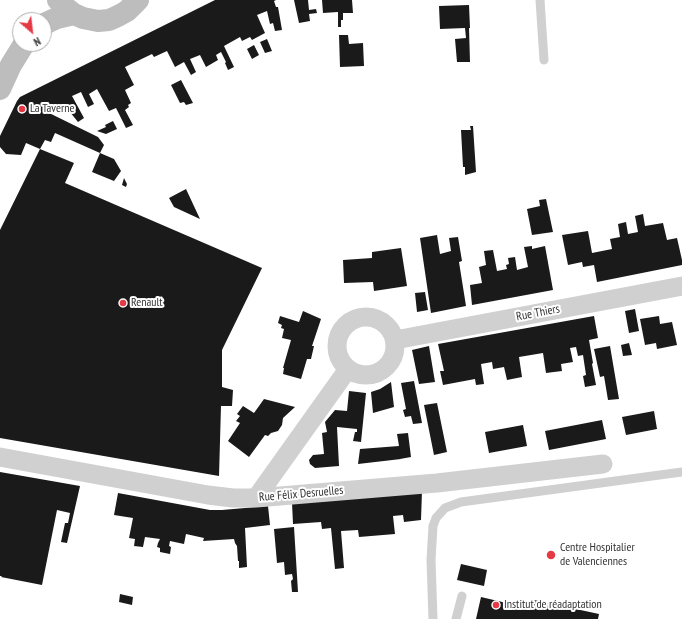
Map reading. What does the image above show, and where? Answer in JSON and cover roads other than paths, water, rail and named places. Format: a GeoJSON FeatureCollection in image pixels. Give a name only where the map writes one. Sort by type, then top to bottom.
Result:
{"type":"FeatureCollection","features":[{"type":"Feature","properties":{"kind":"main road"},"geometry":{"type":"LineString","coordinates":[[52,20],[57,18],[66,7],[88,20],[109,20],[133,6],[147,0]]}},
{"type":"Feature","properties":{"kind":"main road"},"geometry":{"type":"LineString","coordinates":[[0,89],[11,65],[19,52]]}},
{"type":"Feature","properties":{"kind":"street","name":"Rue Thiers"},"geometry":{"type":"LineString","coordinates":[[395,340],[682,286]]}},
{"type":"Feature","properties":{"kind":"street"},"geometry":{"type":"LineString","coordinates":[[366,317],[379,320],[389,328],[395,340],[395,352],[390,363],[376,374],[370,375],[358,375],[348,369],[340,359],[337,346],[340,333],[344,328],[354,320],[366,317]]}},
{"type":"Feature","properties":{"kind":"street"},"geometry":{"type":"LineString","coordinates":[[256,498],[348,369]]}},
{"type":"Feature","properties":{"kind":"street","name":"Rue Félix Desruelles"},"geometry":{"type":"LineString","coordinates":[[0,457],[233,498],[256,498],[460,480],[603,464]]}},
{"type":"Feature","properties":{"kind":"lane"},"geometry":{"type":"LineString","coordinates":[[540,0],[544,60]]}},
{"type":"Feature","properties":{"kind":"lane"},"geometry":{"type":"LineString","coordinates":[[433,619],[431,560],[433,526],[436,518],[445,508],[461,502],[682,472]]}},
{"type":"Feature","properties":{"kind":"lane"},"geometry":{"type":"LineString","coordinates":[[456,619],[462,596]]}},
{"type":"Feature","properties":{"kind":"place","name":"La Taverne"},"geometry":{"type":"Point","coordinates":[22,109]}},
{"type":"Feature","properties":{"kind":"place","name":"Renault"},"geometry":{"type":"Point","coordinates":[123,303]}},
{"type":"Feature","properties":{"kind":"place","name":"Centre Hospitalier de Valenciennes"},"geometry":{"type":"Point","coordinates":[551,555]}},
{"type":"Feature","properties":{"kind":"place","name":"Institut de réadaptation"},"geometry":{"type":"Point","coordinates":[496,605]}}]}
